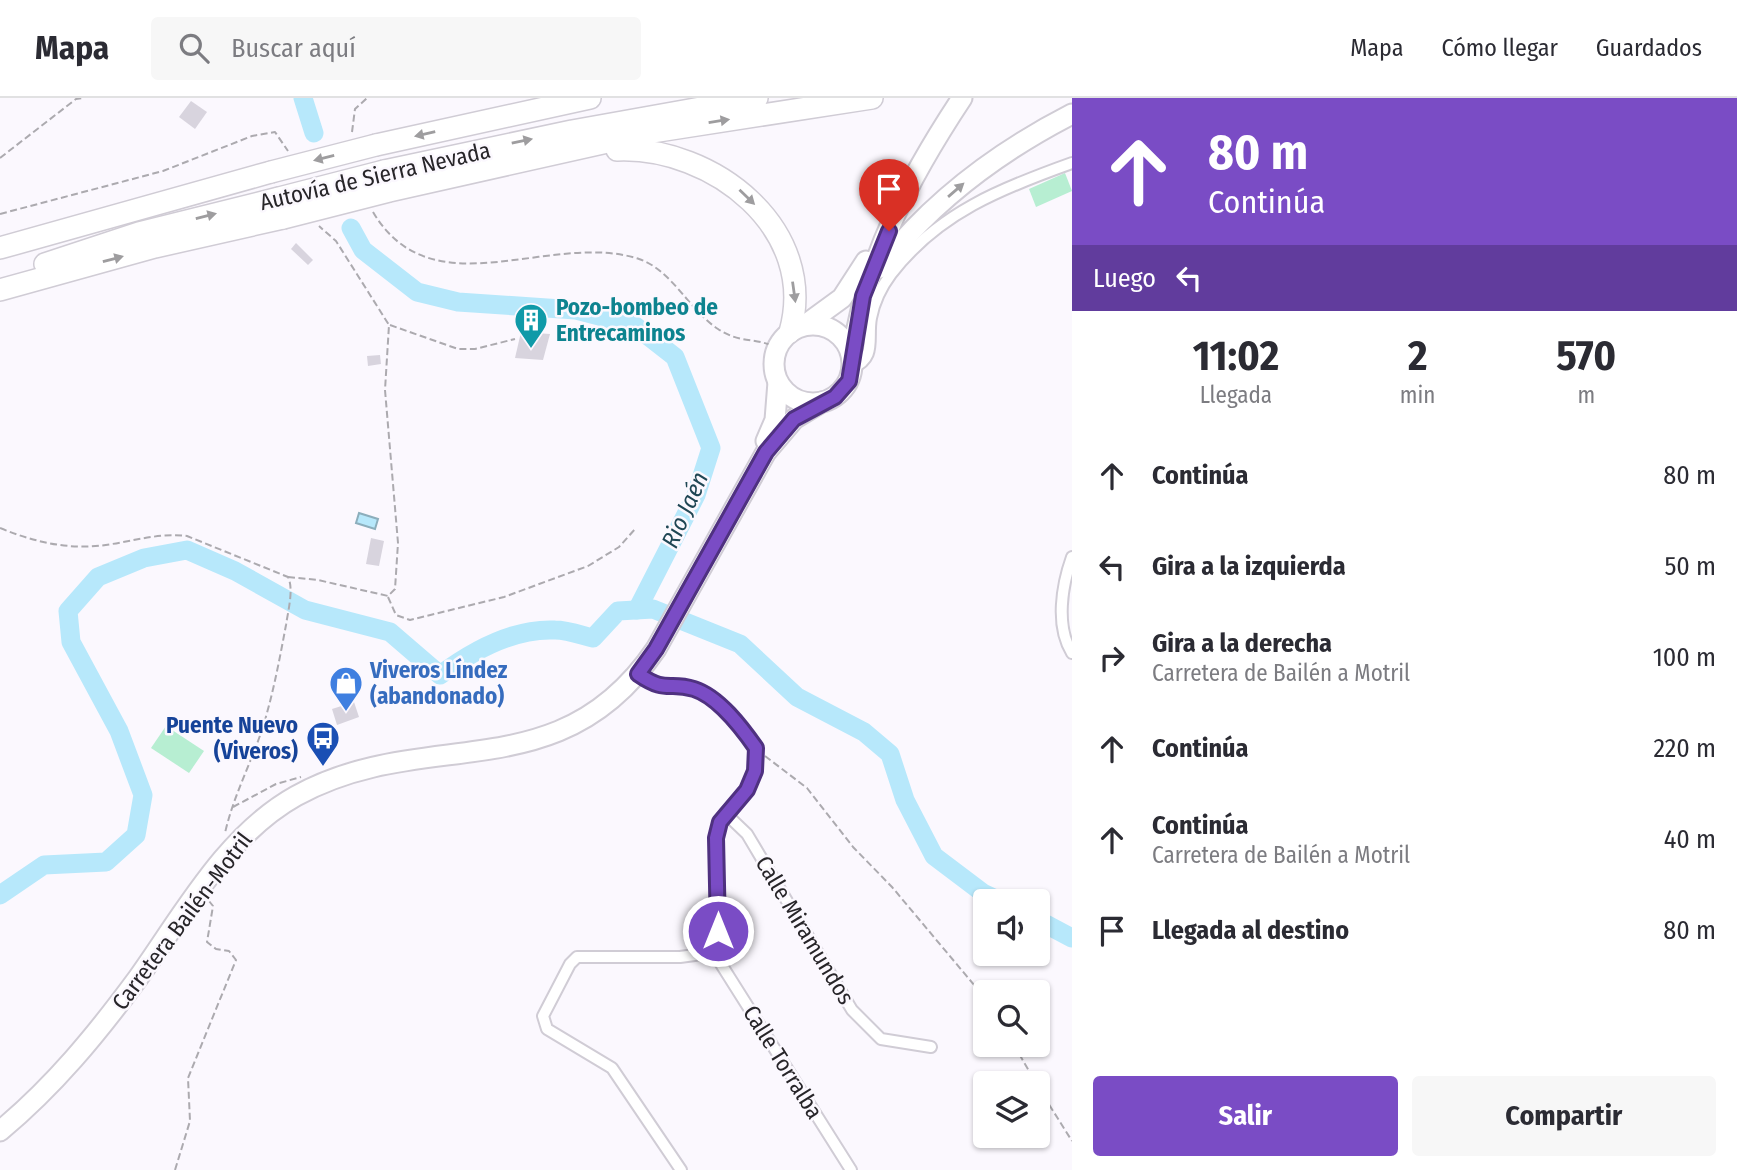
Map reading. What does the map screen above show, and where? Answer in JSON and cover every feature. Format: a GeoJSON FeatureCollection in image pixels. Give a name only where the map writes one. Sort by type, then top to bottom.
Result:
{"type":"FeatureCollection","features":[{"type":"Feature","properties":{"kind":"highway"},"geometry":{"type":"LineString","coordinates":[[515,114],[560,98]]}},
{"type":"Feature","properties":{"kind":"highway","name":"Autovía de Sierra Nevada"},"geometry":{"type":"LineString","coordinates":[[0,248],[376,145],[590,98]]}},
{"type":"Feature","properties":{"kind":"highway","name":"Autovía de Sierra Nevada"},"geometry":{"type":"LineString","coordinates":[[386,181],[572,131],[757,98]]}},
{"type":"Feature","properties":{"kind":"highway"},"geometry":{"type":"LineString","coordinates":[[0,290],[155,247],[281,208],[386,181],[549,155],[652,132],[873,98]]}},
{"type":"Feature","properties":{"kind":"highway"},"geometry":{"type":"LineString","coordinates":[[750,477],[782,429],[845,387],[863,296],[892,219],[962,98]]}},
{"type":"Feature","properties":{"kind":"highway"},"geometry":{"type":"LineString","coordinates":[[863,296],[893,252],[971,177],[1018,143],[1072,114]]}},
{"type":"Feature","properties":{"kind":"highway"},"geometry":{"type":"LineString","coordinates":[[549,155],[655,150],[699,164],[729,182],[761,212],[784,253],[796,298],[791,335],[774,365],[778,382],[775,420],[754,461],[750,477]]}},
{"type":"Feature","properties":{"kind":"highway","name":"Autovía de Sierra Nevada"},"geometry":{"type":"LineString","coordinates":[[0,278],[139,233],[281,208]]}},
{"type":"Feature","properties":{"kind":"highway"},"geometry":{"type":"LineString","coordinates":[[791,335],[842,298],[883,227],[892,219]]}},
{"type":"Feature","properties":{"kind":"highway"},"geometry":{"type":"LineString","coordinates":[[791,335],[832,329],[847,344],[852,362]]}},
{"type":"Feature","properties":{"kind":"highway"},"geometry":{"type":"LineString","coordinates":[[778,382],[792,398],[802,402],[822,402]]}},
{"type":"Feature","properties":{"kind":"highway","name":"Carretera Bailén-Motril"},"geometry":{"type":"LineString","coordinates":[[0,1131],[69,1067],[200,891],[263,817],[322,782],[381,765],[509,746],[550,736],[606,707],[638,674],[656,649],[750,477]]}},
{"type":"Feature","properties":{"kind":"street"},"geometry":{"type":"LineString","coordinates":[[852,362],[866,361],[870,351],[870,319],[881,289],[925,236],[975,201],[1072,163]]}},
{"type":"Feature","properties":{"kind":"street"},"geometry":{"type":"LineString","coordinates":[[1072,557],[1063,594],[1062,632],[1072,653]]}},
{"type":"Feature","properties":{"kind":"street"},"geometry":{"type":"LineString","coordinates":[[638,674],[663,688],[693,689],[710,697],[756,748],[755,771],[747,790],[725,813]]}},
{"type":"Feature","properties":{"kind":"street","name":"Calle Torralba"},"geometry":{"type":"LineString","coordinates":[[725,813],[716,838],[717,952],[721,964],[851,1170]]}},
{"type":"Feature","properties":{"kind":"street","name":"Calle Miramundos"},"geometry":{"type":"LineString","coordinates":[[725,813],[747,834],[852,1010],[881,1038],[931,1047]]}},
{"type":"Feature","properties":{"kind":"street"},"geometry":{"type":"LineString","coordinates":[[681,1170],[612,1068],[547,1029],[542,1016],[570,964],[578,957],[680,957],[717,952]]}},
{"type":"Feature","properties":{"kind":"path"},"geometry":{"type":"LineString","coordinates":[[0,158],[76,99],[84,98]]}},
{"type":"Feature","properties":{"kind":"path"},"geometry":{"type":"LineString","coordinates":[[352,132],[355,109],[367,98]]}},
{"type":"Feature","properties":{"kind":"path"},"geometry":{"type":"LineString","coordinates":[[0,215],[163,171],[252,136],[275,132],[291,159]]}},
{"type":"Feature","properties":{"kind":"path"},"geometry":{"type":"LineString","coordinates":[[371,208],[385,232],[399,245],[430,260],[483,263],[583,253],[641,260],[667,277],[687,302],[718,329],[745,342],[791,335]]}},
{"type":"Feature","properties":{"kind":"path"},"geometry":{"type":"LineString","coordinates":[[314,223],[336,241],[389,325],[385,390],[398,543],[396,589],[388,596]]}},
{"type":"Feature","properties":{"kind":"path"},"geometry":{"type":"LineString","coordinates":[[389,325],[458,349],[475,349],[515,339]]}},
{"type":"Feature","properties":{"kind":"path"},"geometry":{"type":"LineString","coordinates":[[0,528],[69,548],[110,545],[171,534],[187,536],[288,577],[318,580],[388,596]]}},
{"type":"Feature","properties":{"kind":"path"},"geometry":{"type":"LineString","coordinates":[[388,596],[396,615],[410,620],[449,608],[504,597],[605,558],[636,528]]}},
{"type":"Feature","properties":{"kind":"path"},"geometry":{"type":"LineString","coordinates":[[223,842],[231,808],[264,723],[288,614],[288,577]]}},
{"type":"Feature","properties":{"kind":"path"},"geometry":{"type":"LineString","coordinates":[[756,748],[807,788],[852,847],[892,887],[973,984]]}},
{"type":"Feature","properties":{"kind":"path"},"geometry":{"type":"LineString","coordinates":[[231,808],[276,784],[303,776],[322,782]]}},
{"type":"Feature","properties":{"kind":"path"},"geometry":{"type":"LineString","coordinates":[[174,1170],[190,1121],[188,1078],[236,960],[229,951],[216,949],[207,942],[213,906],[200,891]]}},
{"type":"Feature","properties":{"kind":"path"},"geometry":{"type":"LineString","coordinates":[[1050,1106],[1072,1142]]}},
{"type":"Feature","properties":{"kind":"green space"},"geometry":{"type":"Polygon","coordinates":[[[1065,173],[1072,191],[1036,207],[1029,189],[1065,173]]]}},
{"type":"Feature","properties":{"kind":"green space"},"geometry":{"type":"Polygon","coordinates":[[[166,726],[204,751],[189,773],[151,748],[166,726]]]}},
{"type":"Feature","properties":{"kind":"water"},"geometry":{"type":"Polygon","coordinates":[[[359,513],[378,519],[375,529],[356,523],[359,513]]]}},
{"type":"Feature","properties":{"kind":"building"},"geometry":{"type":"Polygon","coordinates":[[[191,101],[207,112],[195,129],[179,117],[191,101]]]}},
{"type":"Feature","properties":{"kind":"building"},"geometry":{"type":"Polygon","coordinates":[[[296,243],[313,260],[308,265],[291,249],[296,243]]]}},
{"type":"Feature","properties":{"kind":"building","name":"Pozo-bombeo de Entrecaminos"},"geometry":{"type":"Polygon","coordinates":[[[521,332],[550,334],[543,360],[515,358],[521,332]]]}},
{"type":"Feature","properties":{"kind":"building"},"geometry":{"type":"Polygon","coordinates":[[[380,355],[381,364],[368,366],[367,356],[380,355]]]}},
{"type":"Feature","properties":{"kind":"building"},"geometry":{"type":"Polygon","coordinates":[[[371,538],[384,541],[379,566],[366,564],[371,538]]]}},
{"type":"Feature","properties":{"kind":"building","name":"Viveros Líndez (abandonado)"},"geometry":{"type":"Polygon","coordinates":[[[354,702],[359,717],[337,725],[332,709],[354,702]]]}},
{"type":"Feature","properties":{"kind":"waterway","name":"Rio Jaén"},"geometry":{"type":"LineString","coordinates":[[303,98],[314,133]]}},
{"type":"Feature","properties":{"kind":"waterway","name":"Rio Jaén"},"geometry":{"type":"LineString","coordinates":[[351,228],[363,250],[417,292],[458,302],[576,310],[634,325],[675,357],[711,448],[696,495],[637,610]]}},
{"type":"Feature","properties":{"kind":"waterway"},"geometry":{"type":"LineString","coordinates":[[0,895],[44,865],[106,862],[136,835],[143,795],[119,731],[71,642],[68,611],[98,577],[144,558],[187,550],[235,571],[305,610],[390,632],[440,675],[479,650],[524,633],[560,630],[593,638],[618,611],[653,609],[740,644],[797,697],[864,732],[890,754],[905,800],[934,856],[978,889]]}},
{"type":"Feature","properties":{"kind":"waterway"},"geometry":{"type":"LineString","coordinates":[[1050,926],[1072,938]]}},
{"type":"Feature","properties":{"kind":"place","name":"Pozo-bombeo de Entrecaminos"},"geometry":{"type":"Point","coordinates":[531,350]}},
{"type":"Feature","properties":{"kind":"place","name":"Viveros Líndez (abandonado)"},"geometry":{"type":"Point","coordinates":[346,713]}},
{"type":"Feature","properties":{"kind":"place","name":"Puente Nuevo (Viveros)"},"geometry":{"type":"Point","coordinates":[323,768]}},
{"type":"Feature","properties":{"kind":"route"},"geometry":{"type":"LineString","coordinates":[[718,931],[716,838],[725,813],[747,790],[755,771],[756,748],[710,697],[693,689],[663,688],[638,674],[656,649],[750,477],[782,429],[808,410],[835,397],[849,381],[863,296],[870,272],[889,231]]}}]}
